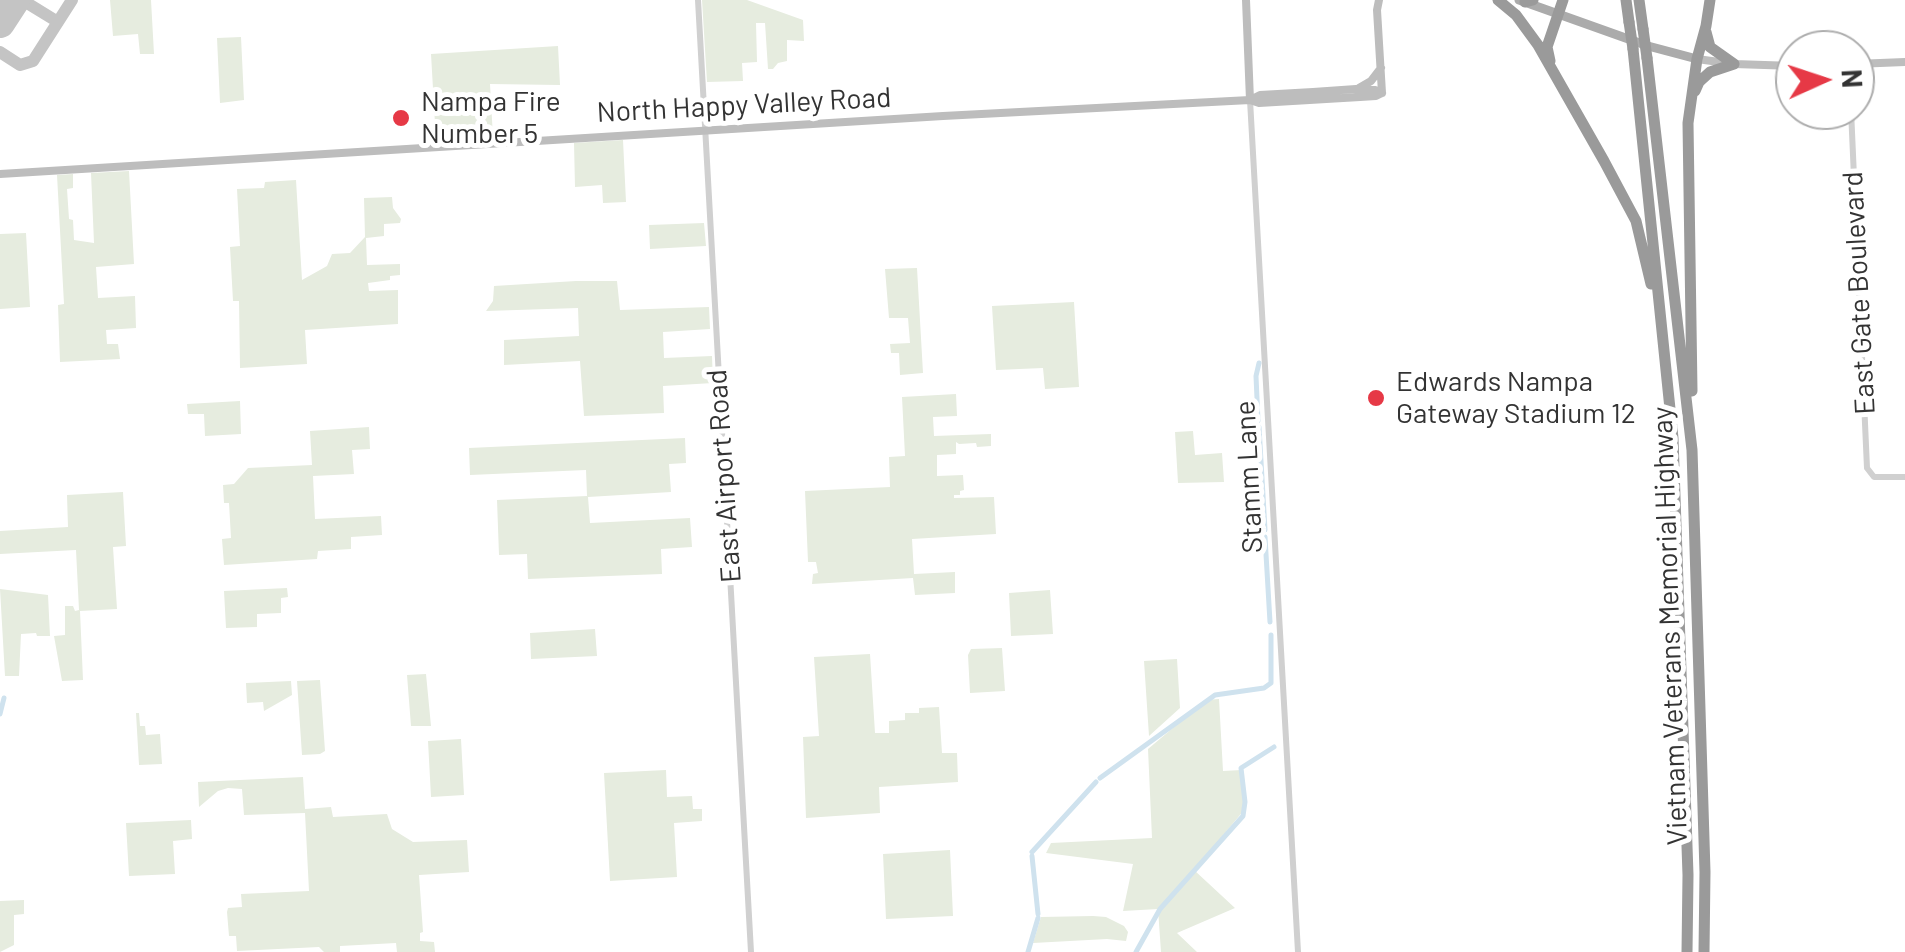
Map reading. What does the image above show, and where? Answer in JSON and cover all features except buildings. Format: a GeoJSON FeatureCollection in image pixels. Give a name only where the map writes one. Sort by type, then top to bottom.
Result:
{"type":"FeatureCollection","features":[{"type":"Feature","properties":{"kind":"highway"},"geometry":{"type":"LineString","coordinates":[[1498,0],[1524,24],[1551,65],[1636,221],[1664,347]]}},
{"type":"Feature","properties":{"kind":"highway"},"geometry":{"type":"LineString","coordinates":[[1551,65],[1547,46],[1563,0]]}},
{"type":"Feature","properties":{"kind":"highway","name":"Vietnam Veterans Memorial Highway"},"geometry":{"type":"LineString","coordinates":[[1626,0],[1672,438],[1688,952]]}},
{"type":"Feature","properties":{"kind":"highway","name":"Vietnam Veterans Memorial Highway"},"geometry":{"type":"LineString","coordinates":[[1639,0],[1692,450],[1706,872],[1704,952]]}},
{"type":"Feature","properties":{"kind":"highway"},"geometry":{"type":"LineString","coordinates":[[1692,450],[1690,101],[1710,0]]}},
{"type":"Feature","properties":{"kind":"highway"},"geometry":{"type":"LineString","coordinates":[[1706,26],[1710,47],[1734,64]]}},
{"type":"Feature","properties":{"kind":"highway"},"geometry":{"type":"LineString","coordinates":[[1690,101],[1706,75],[1734,64]]}},
{"type":"Feature","properties":{"kind":"main road","name":"Stamm Lane"},"geometry":{"type":"LineString","coordinates":[[1246,0],[1250,100]]}},
{"type":"Feature","properties":{"kind":"main road"},"geometry":{"type":"LineString","coordinates":[[1380,0],[1377,10],[1382,93]]}},
{"type":"Feature","properties":{"kind":"main road"},"geometry":{"type":"LineString","coordinates":[[1526,1],[1648,46],[1734,64],[1775,65]]}},
{"type":"Feature","properties":{"kind":"main road"},"geometry":{"type":"LineString","coordinates":[[1875,63],[1905,62]]}},
{"type":"Feature","properties":{"kind":"main road"},"geometry":{"type":"LineString","coordinates":[[1356,90],[1371,82],[1381,68]]}},
{"type":"Feature","properties":{"kind":"main road","name":"North Happy Valley Road"},"geometry":{"type":"LineString","coordinates":[[0,174],[1250,100],[1260,96],[1356,90],[1382,93]]}},
{"type":"Feature","properties":{"kind":"main road","name":"North Happy Valley Road"},"geometry":{"type":"LineString","coordinates":[[1250,100],[1260,103],[1382,93]]}},
{"type":"Feature","properties":{"kind":"street","name":"East Airport Road"},"geometry":{"type":"LineString","coordinates":[[698,0],[750,952]]}},
{"type":"Feature","properties":{"kind":"street","name":"Stamm Lane"},"geometry":{"type":"LineString","coordinates":[[1250,100],[1298,952]]}},
{"type":"Feature","properties":{"kind":"street","name":"East Gate Boulevard"},"geometry":{"type":"LineString","coordinates":[[1851,130],[1868,468],[1871,476],[1879,478],[1905,477]]}},
{"type":"Feature","properties":{"kind":"shaded area"},"geometry":{"type":"Polygon","coordinates":[[[110,0],[151,0],[154,54],[140,54],[138,34],[113,36],[110,0]]]}},
{"type":"Feature","properties":{"kind":"shaded area"},"geometry":{"type":"Polygon","coordinates":[[[702,0],[747,0],[803,20],[804,41],[787,40],[787,61],[768,69],[765,23],[756,23],[757,62],[742,63],[743,81],[707,82],[702,0]]]}},
{"type":"Feature","properties":{"kind":"shaded area"},"geometry":{"type":"Polygon","coordinates":[[[241,37],[244,100],[220,103],[217,38],[241,37]]]}},
{"type":"Feature","properties":{"kind":"shaded area"},"geometry":{"type":"Polygon","coordinates":[[[558,46],[560,85],[490,84],[493,137],[436,141],[431,54],[558,46]]]}},
{"type":"Feature","properties":{"kind":"shaded area"},"geometry":{"type":"Polygon","coordinates":[[[623,140],[626,202],[603,203],[602,185],[575,187],[574,143],[623,140]]]}},
{"type":"Feature","properties":{"kind":"shaded area"},"geometry":{"type":"Polygon","coordinates":[[[129,171],[134,264],[96,267],[98,298],[135,296],[136,328],[106,330],[107,344],[118,344],[120,359],[60,362],[58,305],[64,304],[57,175],[73,174],[73,188],[67,189],[74,240],[94,243],[91,173],[129,171]]]}},
{"type":"Feature","properties":{"kind":"shaded area"},"geometry":{"type":"Polygon","coordinates":[[[296,180],[302,280],[327,266],[332,254],[350,253],[365,237],[364,198],[392,197],[400,223],[384,224],[384,236],[366,238],[367,265],[400,264],[400,275],[368,283],[369,291],[398,290],[398,324],[305,330],[307,364],[240,368],[239,301],[233,301],[230,247],[240,246],[237,189],[264,188],[265,182],[296,180]]]}},
{"type":"Feature","properties":{"kind":"shaded area"},"geometry":{"type":"Polygon","coordinates":[[[704,223],[706,246],[650,249],[649,225],[704,223]]]}},
{"type":"Feature","properties":{"kind":"shaded area"},"geometry":{"type":"Polygon","coordinates":[[[26,233],[30,307],[0,309],[0,234],[26,233]]]}},
{"type":"Feature","properties":{"kind":"shaded area"},"geometry":{"type":"Polygon","coordinates":[[[917,268],[923,373],[900,375],[899,353],[891,353],[890,344],[910,343],[908,318],[889,318],[885,269],[917,268]]]}},
{"type":"Feature","properties":{"kind":"shaded area"},"geometry":{"type":"Polygon","coordinates":[[[617,281],[620,310],[709,307],[710,329],[663,332],[664,358],[712,356],[713,383],[663,386],[664,413],[584,416],[580,361],[504,365],[504,340],[579,336],[578,308],[486,311],[493,301],[494,286],[617,281]]]}},
{"type":"Feature","properties":{"kind":"shaded area"},"geometry":{"type":"Polygon","coordinates":[[[1074,302],[1079,387],[1045,389],[1043,368],[996,370],[992,306],[1074,302]]]}},
{"type":"Feature","properties":{"kind":"shaded area"},"geometry":{"type":"Polygon","coordinates":[[[956,394],[957,416],[933,417],[934,436],[991,434],[991,446],[956,442],[956,454],[937,455],[937,476],[963,475],[964,490],[954,498],[994,497],[996,534],[912,539],[914,574],[955,572],[955,593],[915,595],[913,578],[812,584],[813,574],[818,573],[816,562],[808,562],[805,491],[890,487],[889,457],[905,456],[902,397],[956,394]]]}},
{"type":"Feature","properties":{"kind":"shaded area"},"geometry":{"type":"Polygon","coordinates":[[[240,401],[241,434],[205,436],[204,414],[188,414],[187,404],[240,401]]]}},
{"type":"Feature","properties":{"kind":"shaded area"},"geometry":{"type":"Polygon","coordinates":[[[369,427],[370,449],[352,450],[354,474],[313,476],[315,519],[381,516],[382,535],[351,537],[351,549],[318,551],[317,559],[224,565],[222,539],[231,538],[229,503],[224,503],[223,485],[234,484],[248,468],[312,465],[310,431],[369,427]]]}},
{"type":"Feature","properties":{"kind":"shaded area"},"geometry":{"type":"Polygon","coordinates":[[[1193,431],[1195,455],[1222,453],[1224,482],[1178,483],[1175,432],[1193,431]]]}},
{"type":"Feature","properties":{"kind":"shaded area"},"geometry":{"type":"Polygon","coordinates":[[[685,438],[686,463],[669,464],[671,492],[588,497],[590,523],[690,518],[692,547],[661,549],[662,574],[528,579],[527,554],[499,555],[497,500],[587,496],[586,470],[470,475],[469,448],[685,438]]]}},
{"type":"Feature","properties":{"kind":"shaded area"},"geometry":{"type":"Polygon","coordinates":[[[123,492],[126,546],[113,547],[117,609],[80,611],[83,680],[62,681],[54,636],[65,635],[65,606],[79,610],[76,550],[0,554],[0,531],[68,527],[67,495],[123,492]]]}},
{"type":"Feature","properties":{"kind":"shaded area"},"geometry":{"type":"Polygon","coordinates":[[[287,588],[288,597],[281,598],[281,613],[257,614],[257,627],[226,628],[224,591],[287,588]]]}},
{"type":"Feature","properties":{"kind":"shaded area"},"geometry":{"type":"Polygon","coordinates":[[[0,589],[48,595],[50,636],[21,634],[19,676],[5,676],[0,589]]]}},
{"type":"Feature","properties":{"kind":"shaded area"},"geometry":{"type":"Polygon","coordinates":[[[1050,590],[1053,634],[1011,636],[1009,593],[1050,590]]]}},
{"type":"Feature","properties":{"kind":"shaded area"},"geometry":{"type":"Polygon","coordinates":[[[595,629],[597,656],[531,659],[530,633],[595,629]]]}},
{"type":"Feature","properties":{"kind":"shaded area"},"geometry":{"type":"Polygon","coordinates":[[[1002,648],[1005,691],[970,693],[971,649],[1002,648]]]}},
{"type":"Feature","properties":{"kind":"shaded area"},"geometry":{"type":"Polygon","coordinates":[[[870,654],[875,733],[889,733],[889,721],[905,720],[905,713],[939,707],[942,753],[957,753],[958,782],[879,787],[880,813],[806,818],[803,737],[819,736],[814,657],[870,654]]]}},
{"type":"Feature","properties":{"kind":"shaded area"},"geometry":{"type":"Polygon","coordinates":[[[1177,659],[1180,708],[1149,736],[1144,661],[1177,659]]]}},
{"type":"Feature","properties":{"kind":"shaded area"},"geometry":{"type":"Polygon","coordinates":[[[426,674],[431,726],[411,726],[407,675],[426,674]]]}},
{"type":"Feature","properties":{"kind":"shaded area"},"geometry":{"type":"Polygon","coordinates":[[[320,680],[325,751],[302,755],[297,681],[320,680]]]}},
{"type":"Feature","properties":{"kind":"shaded area"},"geometry":{"type":"Polygon","coordinates":[[[291,681],[292,695],[264,711],[263,702],[247,703],[246,683],[291,681]]]}},
{"type":"Feature","properties":{"kind":"shaded area"},"geometry":{"type":"Polygon","coordinates":[[[1219,699],[1223,771],[1242,770],[1245,809],[1194,870],[1235,908],[1177,933],[1197,952],[1161,952],[1158,909],[1123,911],[1133,864],[1046,853],[1051,843],[1152,838],[1148,749],[1206,700],[1219,699]]]}},
{"type":"Feature","properties":{"kind":"shaded area"},"geometry":{"type":"Polygon","coordinates":[[[136,713],[146,735],[160,734],[162,764],[139,765],[136,713]]]}},
{"type":"Feature","properties":{"kind":"shaded area"},"geometry":{"type":"Polygon","coordinates":[[[461,739],[464,795],[431,797],[428,741],[461,739]]]}},
{"type":"Feature","properties":{"kind":"shaded area"},"geometry":{"type":"Polygon","coordinates":[[[666,770],[667,797],[692,796],[693,809],[702,809],[702,821],[674,823],[677,877],[610,881],[604,773],[666,770]]]}},
{"type":"Feature","properties":{"kind":"shaded area"},"geometry":{"type":"Polygon","coordinates":[[[303,777],[305,809],[331,807],[333,817],[387,814],[392,829],[413,842],[467,840],[469,872],[419,875],[423,932],[420,941],[434,942],[435,952],[397,952],[396,943],[340,946],[340,952],[324,952],[319,947],[237,951],[236,936],[229,936],[227,912],[228,908],[242,907],[241,894],[309,891],[305,813],[244,815],[242,789],[228,788],[199,807],[198,782],[303,777]]]}},
{"type":"Feature","properties":{"kind":"shaded area"},"geometry":{"type":"Polygon","coordinates":[[[191,820],[192,839],[173,841],[175,874],[129,876],[126,823],[191,820]]]}},
{"type":"Feature","properties":{"kind":"shaded area"},"geometry":{"type":"Polygon","coordinates":[[[950,850],[953,916],[886,919],[883,854],[950,850]]]}},
{"type":"Feature","properties":{"kind":"shaded area"},"geometry":{"type":"Polygon","coordinates":[[[24,900],[24,914],[14,915],[14,945],[0,952],[0,901],[24,900]]]}},
{"type":"Feature","properties":{"kind":"shaded area"},"geometry":{"type":"Polygon","coordinates":[[[1041,917],[1106,917],[1124,926],[1128,932],[1126,941],[1033,943],[1041,917]]]}},
{"type":"Feature","properties":{"kind":"waterway"},"geometry":{"type":"LineString","coordinates":[[1258,421],[1259,363]]}},
{"type":"Feature","properties":{"kind":"waterway"},"geometry":{"type":"LineString","coordinates":[[1259,427],[1265,530]]}},
{"type":"Feature","properties":{"kind":"waterway"},"geometry":{"type":"LineString","coordinates":[[1265,537],[1270,622]]}},
{"type":"Feature","properties":{"kind":"waterway"},"geometry":{"type":"LineString","coordinates":[[1100,778],[1215,695],[1264,688],[1271,683],[1271,635]]}},
{"type":"Feature","properties":{"kind":"waterway"},"geometry":{"type":"LineString","coordinates":[[0,714],[4,698]]}},
{"type":"Feature","properties":{"kind":"waterway"},"geometry":{"type":"LineString","coordinates":[[1136,952],[1160,909],[1243,816],[1241,768],[1274,747]]}},
{"type":"Feature","properties":{"kind":"waterway"},"geometry":{"type":"LineString","coordinates":[[1032,852],[1096,782]]}},
{"type":"Feature","properties":{"kind":"waterway"},"geometry":{"type":"LineString","coordinates":[[1032,856],[1038,914]]}},
{"type":"Feature","properties":{"kind":"waterway"},"geometry":{"type":"LineString","coordinates":[[1028,952],[1038,918]]}},
{"type":"Feature","properties":{"kind":"taxiway"},"geometry":{"type":"LineString","coordinates":[[22,0],[58,22]]}},
{"type":"Feature","properties":{"kind":"taxiway"},"geometry":{"type":"LineString","coordinates":[[0,52],[20,65],[33,61],[72,0]]}},
{"type":"Feature","properties":{"kind":"runway"},"geometry":{"type":"LineString","coordinates":[[0,23],[15,0]]}},
{"type":"Feature","properties":{"kind":"place","name":"Nampa Fire Number 5"},"geometry":{"type":"Point","coordinates":[401,118]}},
{"type":"Feature","properties":{"kind":"place","name":"Edwards Nampa Gateway Stadium 12"},"geometry":{"type":"Point","coordinates":[1376,398]}}]}
